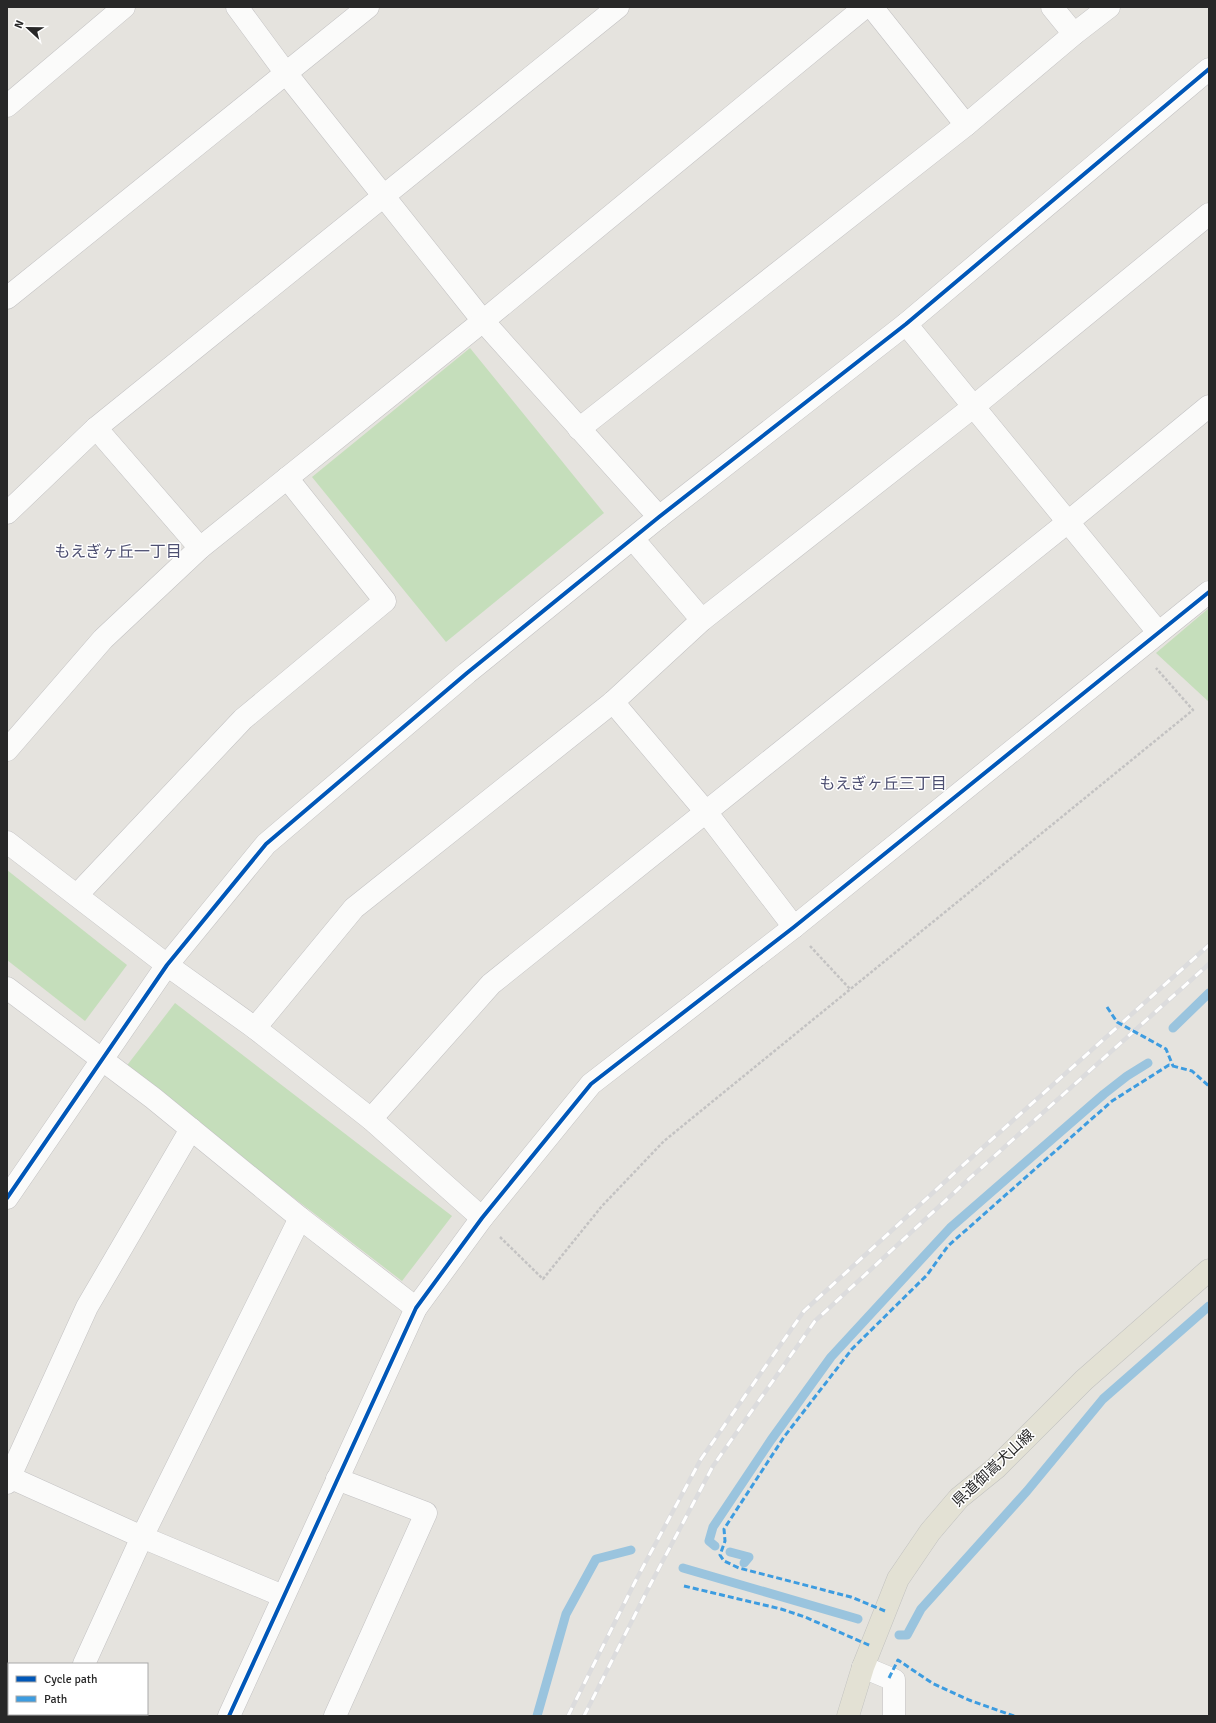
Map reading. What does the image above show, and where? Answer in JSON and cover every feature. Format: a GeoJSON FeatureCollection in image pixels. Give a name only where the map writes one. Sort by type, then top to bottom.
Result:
{"type":"FeatureCollection","features":[{"type":"Feature","properties":{"kind":"main road","name":"県道御嵩犬山線"},"geometry":{"type":"LineString","coordinates":[[848,1716],[863,1667],[898,1579],[930,1532],[959,1498],[996,1468],[1084,1380],[1209,1270]]}},
{"type":"Feature","properties":{"kind":"street"},"geometry":{"type":"LineString","coordinates":[[7,106],[124,7]]}},
{"type":"Feature","properties":{"kind":"street"},"geometry":{"type":"LineString","coordinates":[[237,7],[285,72],[483,321],[658,517]]}},
{"type":"Feature","properties":{"kind":"street"},"geometry":{"type":"LineString","coordinates":[[7,298],[285,72],[368,7]]}},
{"type":"Feature","properties":{"kind":"street"},"geometry":{"type":"LineString","coordinates":[[7,513],[96,428],[618,7]]}},
{"type":"Feature","properties":{"kind":"street"},"geometry":{"type":"LineString","coordinates":[[7,750],[103,639],[200,548],[483,321],[865,7]]}},
{"type":"Feature","properties":{"kind":"street"},"geometry":{"type":"LineString","coordinates":[[872,7],[966,125]]}},
{"type":"Feature","properties":{"kind":"street"},"geometry":{"type":"LineString","coordinates":[[1052,7],[1074,34]]}},
{"type":"Feature","properties":{"kind":"street"},"geometry":{"type":"LineString","coordinates":[[579,429],[966,125],[1074,34],[1109,7]]}},
{"type":"Feature","properties":{"kind":"street"},"geometry":{"type":"LineString","coordinates":[[7,1198],[168,965],[266,844],[467,673],[633,539],[658,517],[906,324],[1209,69]]}},
{"type":"Feature","properties":{"kind":"street"},"geometry":{"type":"LineString","coordinates":[[255,1028],[354,908],[613,702],[702,620],[973,406],[1209,214]]}},
{"type":"Feature","properties":{"kind":"street"},"geometry":{"type":"LineString","coordinates":[[906,324],[1158,632]]}},
{"type":"Feature","properties":{"kind":"street"},"geometry":{"type":"LineString","coordinates":[[371,1119],[491,984],[1068,522],[1209,406]]}},
{"type":"Feature","properties":{"kind":"street"},"geometry":{"type":"LineString","coordinates":[[96,428],[200,548]]}},
{"type":"Feature","properties":{"kind":"street"},"geometry":{"type":"LineString","coordinates":[[77,895],[243,718],[385,601],[287,478]]}},
{"type":"Feature","properties":{"kind":"street"},"geometry":{"type":"LineString","coordinates":[[633,539],[702,620]]}},
{"type":"Feature","properties":{"kind":"street"},"geometry":{"type":"LineString","coordinates":[[229,1716],[416,1308],[482,1218],[590,1084],[794,927],[1209,592]]}},
{"type":"Feature","properties":{"kind":"street"},"geometry":{"type":"LineString","coordinates":[[613,702],[706,812],[794,927]]}},
{"type":"Feature","properties":{"kind":"street"},"geometry":{"type":"LineString","coordinates":[[7,842],[168,965],[255,1028],[371,1119],[482,1218]]}},
{"type":"Feature","properties":{"kind":"street"},"geometry":{"type":"LineString","coordinates":[[7,988],[102,1059],[300,1218],[416,1308]]}},
{"type":"Feature","properties":{"kind":"street"},"geometry":{"type":"LineString","coordinates":[[191,1129],[87,1307],[8,1479],[283,1596]]}},
{"type":"Feature","properties":{"kind":"street"},"geometry":{"type":"LineString","coordinates":[[84,1663],[142,1537],[300,1218]]}},
{"type":"Feature","properties":{"kind":"street"},"geometry":{"type":"LineString","coordinates":[[335,1716],[426,1513],[337,1479]]}},
{"type":"Feature","properties":{"kind":"street"},"geometry":{"type":"LineString","coordinates":[[863,1667],[894,1680],[894,1716]]}},
{"type":"Feature","properties":{"kind":"path"},"geometry":{"type":"LineString","coordinates":[[482,1218],[543,1279],[602,1206],[664,1141],[1193,710],[1153,664]]}},
{"type":"Feature","properties":{"kind":"path"},"geometry":{"type":"LineString","coordinates":[[812,948],[850,989]]}},
{"type":"Feature","properties":{"kind":"green space"},"geometry":{"type":"Polygon","coordinates":[[[470,348],[604,513],[446,642],[312,477],[470,348]]]}},
{"type":"Feature","properties":{"kind":"green space"},"geometry":{"type":"Polygon","coordinates":[[[1209,608],[1209,702],[1156,653],[1209,608]]]}},
{"type":"Feature","properties":{"kind":"green space"},"geometry":{"type":"Polygon","coordinates":[[[7,870],[127,965],[85,1021],[7,960],[7,870]]]}},
{"type":"Feature","properties":{"kind":"green space"},"geometry":{"type":"Polygon","coordinates":[[[175,1003],[452,1216],[402,1281],[125,1068],[175,1003]]]}},
{"type":"Feature","properties":{"kind":"waterway"},"geometry":{"type":"LineString","coordinates":[[1173,1028],[1209,993]]}},
{"type":"Feature","properties":{"kind":"waterway"},"geometry":{"type":"LineString","coordinates":[[715,1546],[709,1541],[713,1527],[771,1440],[831,1357],[950,1228],[1104,1094],[1127,1076],[1148,1063]]}},
{"type":"Feature","properties":{"kind":"waterway"},"geometry":{"type":"LineString","coordinates":[[899,1635],[907,1635],[921,1609],[1027,1491],[1103,1399],[1209,1306]]}},
{"type":"Feature","properties":{"kind":"waterway"},"geometry":{"type":"LineString","coordinates":[[537,1716],[566,1614],[596,1559],[631,1550]]}},
{"type":"Feature","properties":{"kind":"waterway"},"geometry":{"type":"LineString","coordinates":[[730,1552],[749,1557],[744,1563]]}},
{"type":"Feature","properties":{"kind":"waterway"},"geometry":{"type":"LineString","coordinates":[[683,1568],[858,1619]]}},
{"type":"Feature","properties":{"kind":"railway"},"geometry":{"type":"LineString","coordinates":[[568,1716],[636,1580],[701,1459],[804,1311],[961,1167],[1209,945]]}},
{"type":"Feature","properties":{"kind":"railway"},"geometry":{"type":"LineString","coordinates":[[584,1716],[649,1587],[713,1466],[815,1321],[971,1177],[1209,964]]}},
{"type":"Feature","properties":{"kind":"marked path"},"geometry":{"type":"LineString","coordinates":[[1107,1007],[1117,1022],[1166,1049],[1173,1066]]}},
{"type":"Feature","properties":{"kind":"marked path"},"geometry":{"type":"LineString","coordinates":[[885,1611],[851,1597],[739,1568],[724,1561],[720,1555],[725,1541],[724,1529],[784,1437],[852,1349],[927,1275],[948,1246],[1112,1101],[1169,1065],[1192,1071],[1209,1086]]}},
{"type":"Feature","properties":{"kind":"marked path"},"geometry":{"type":"LineString","coordinates":[[684,1586],[781,1609],[805,1617],[871,1646]]}},
{"type":"Feature","properties":{"kind":"marked path"},"geometry":{"type":"LineString","coordinates":[[889,1678],[898,1660],[932,1683],[969,1700],[1014,1716]]}},
{"type":"Feature","properties":{"kind":"cycle path"},"geometry":{"type":"LineString","coordinates":[[7,1198],[167,965],[266,844],[467,673],[659,517],[906,324],[1209,69]]}},
{"type":"Feature","properties":{"kind":"cycle path"},"geometry":{"type":"LineString","coordinates":[[229,1716],[416,1308],[482,1218],[591,1084],[794,927],[1209,592]]}},
{"type":"Feature","properties":{"kind":"district","name":"もえぎヶ丘一丁目"},"geometry":{"type":"Point","coordinates":[118,551]}},
{"type":"Feature","properties":{"kind":"district","name":"もえぎヶ丘三丁目"},"geometry":{"type":"Point","coordinates":[883,783]}}]}
